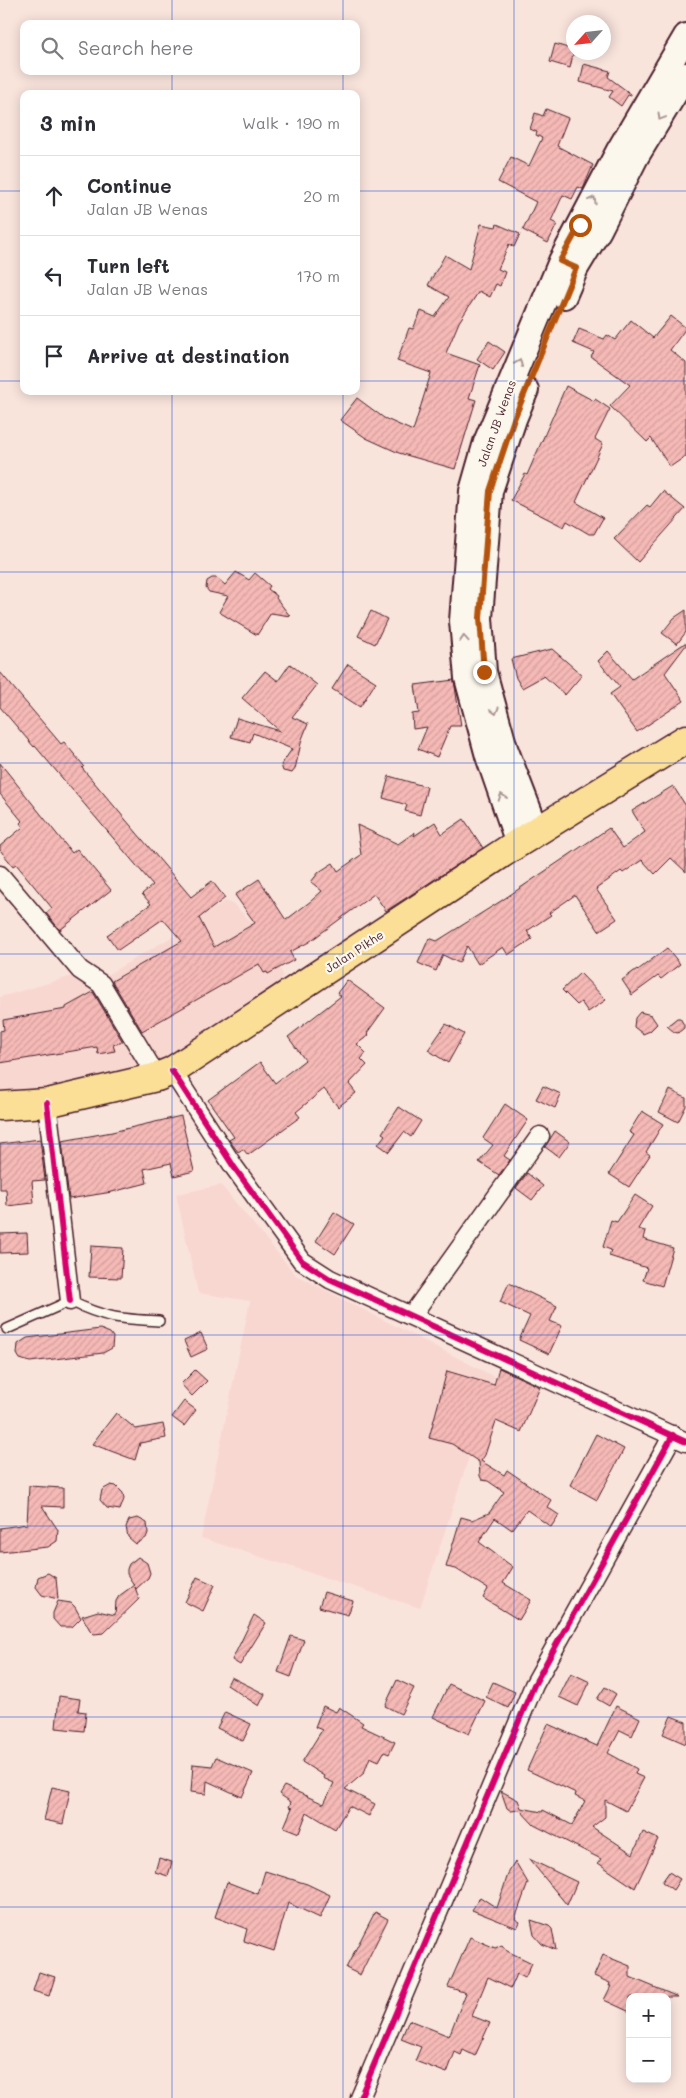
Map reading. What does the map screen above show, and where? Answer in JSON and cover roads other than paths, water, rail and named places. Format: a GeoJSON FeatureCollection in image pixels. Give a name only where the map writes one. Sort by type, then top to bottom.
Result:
{"type":"FeatureCollection","features":[{"type":"Feature","properties":{"kind":"highway","name":"Jalan Pikhe"},"geometry":{"type":"LineString","coordinates":[[0,1106],[46,1103],[165,1074],[528,837],[686,739]]}},
{"type":"Feature","properties":{"kind":"main road","name":"Jalan JB Wenas"},"geometry":{"type":"LineString","coordinates":[[528,837],[484,672],[480,618],[490,491],[568,265],[619,150],[686,36]]}},
{"type":"Feature","properties":{"kind":"main road","name":"Jalan JB Wenas"},"geometry":{"type":"LineString","coordinates":[[568,265],[600,230],[636,157],[686,75]]}},
{"type":"Feature","properties":{"kind":"street"},"geometry":{"type":"LineString","coordinates":[[0,875],[80,970],[101,984],[302,1260],[330,1279],[679,1439],[534,1685],[360,2098]]}},
{"type":"Feature","properties":{"kind":"street"},"geometry":{"type":"LineString","coordinates":[[46,1103],[70,1301]]}},
{"type":"Feature","properties":{"kind":"street"},"geometry":{"type":"LineString","coordinates":[[412,1315],[540,1136]]}},
{"type":"Feature","properties":{"kind":"lane"},"geometry":{"type":"LineString","coordinates":[[7,1329],[70,1301],[94,1313],[120,1319],[159,1321]]}}]}
